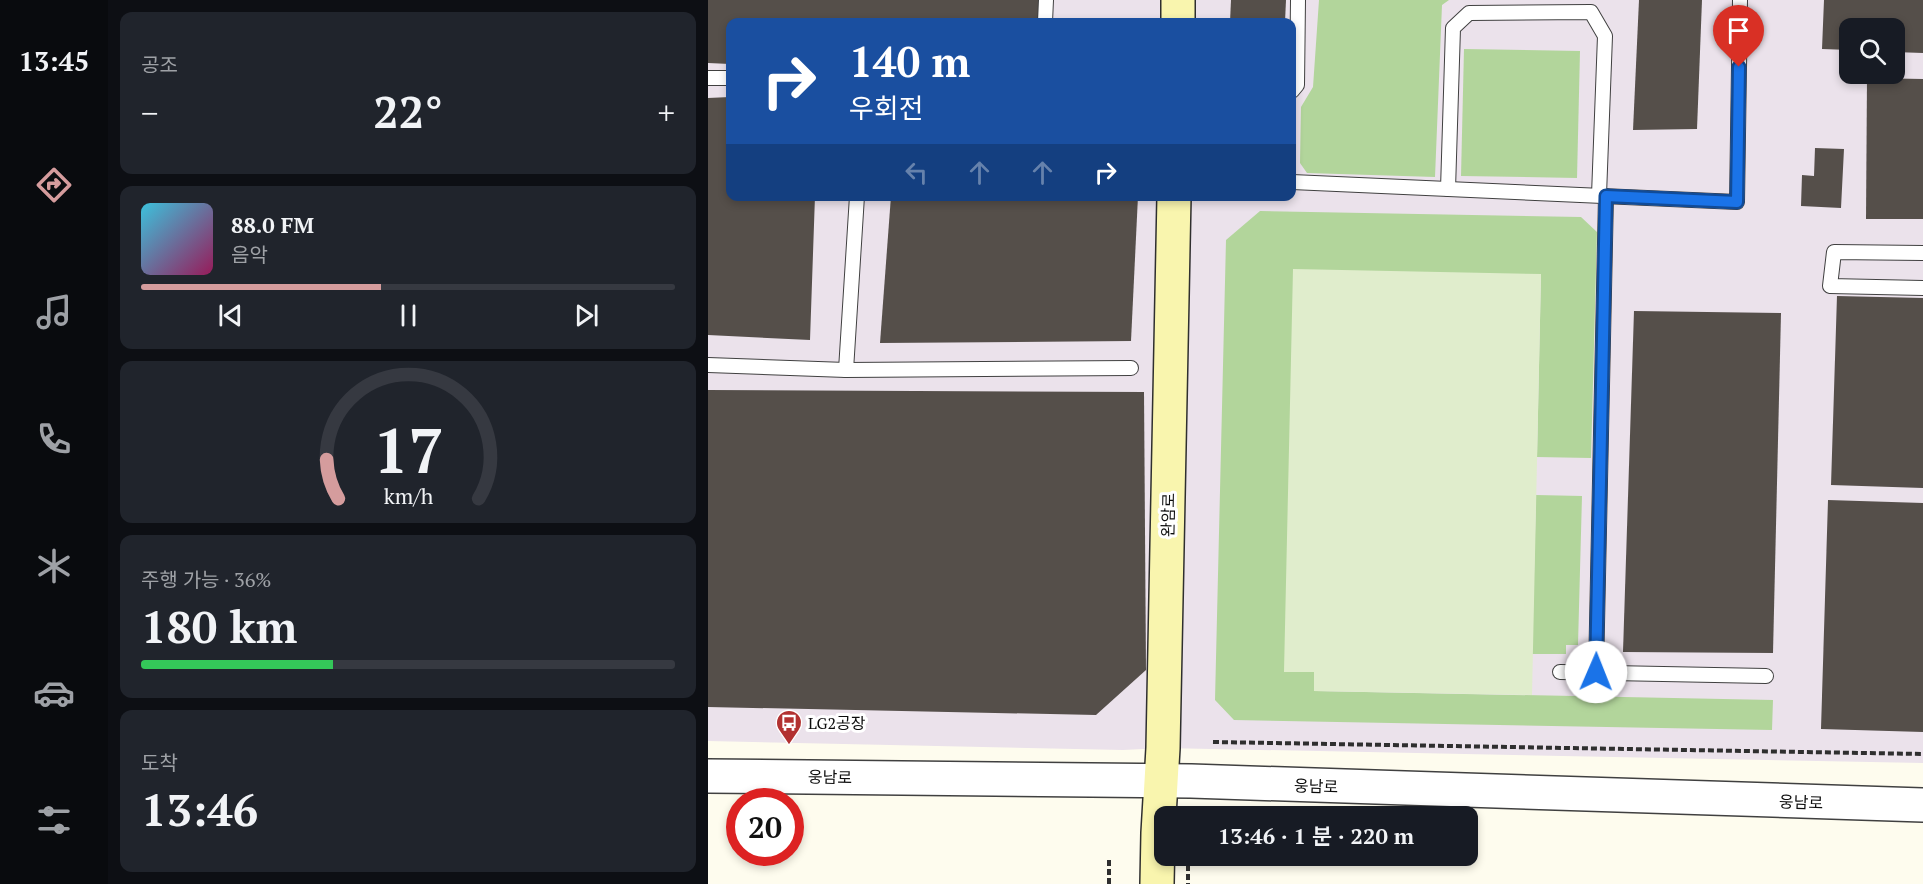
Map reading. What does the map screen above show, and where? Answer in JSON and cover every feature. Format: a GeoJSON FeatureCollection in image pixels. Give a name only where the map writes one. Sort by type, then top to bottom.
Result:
{"type":"FeatureCollection","features":[{"type":"Feature","properties":{"kind":"main road"},"geometry":{"type":"LineString","coordinates":[[1178,0],[1178,18]]}},
{"type":"Feature","properties":{"kind":"main road","name":"완암로"},"geometry":{"type":"LineString","coordinates":[[1157,884],[1174,201]]}},
{"type":"Feature","properties":{"kind":"street","name":"웅남로"},"geometry":{"type":"LineString","coordinates":[[708,776],[1161,781],[1923,805]]}},
{"type":"Feature","properties":{"kind":"lane"},"geometry":{"type":"LineString","coordinates":[[1045,18],[1046,0]]}},
{"type":"Feature","properties":{"kind":"lane"},"geometry":{"type":"LineString","coordinates":[[1296,86],[1298,0]]}},
{"type":"Feature","properties":{"kind":"lane"},"geometry":{"type":"LineString","coordinates":[[1296,182],[1737,202],[1740,0]]}},
{"type":"Feature","properties":{"kind":"lane"},"geometry":{"type":"LineString","coordinates":[[1448,189],[1453,28],[1469,13],[1591,12],[1605,36],[1596,672]]}},
{"type":"Feature","properties":{"kind":"lane"},"geometry":{"type":"LineString","coordinates":[[708,78],[726,78]]}},
{"type":"Feature","properties":{"kind":"lane"},"geometry":{"type":"LineString","coordinates":[[846,370],[857,201]]}},
{"type":"Feature","properties":{"kind":"lane"},"geometry":{"type":"LineString","coordinates":[[1923,253],[1834,252],[1830,286],[1923,288]]}},
{"type":"Feature","properties":{"kind":"lane"},"geometry":{"type":"LineString","coordinates":[[708,365],[846,370],[1131,368]]}},
{"type":"Feature","properties":{"kind":"lane"},"geometry":{"type":"LineString","coordinates":[[1560,672],[1766,676]]}},
{"type":"Feature","properties":{"kind":"path"},"geometry":{"type":"LineString","coordinates":[[1213,742],[1923,754]]}},
{"type":"Feature","properties":{"kind":"path"},"geometry":{"type":"LineString","coordinates":[[1109,860],[1109,884]]}},
{"type":"Feature","properties":{"kind":"path"},"geometry":{"type":"LineString","coordinates":[[1188,866],[1188,884]]}},
{"type":"Feature","properties":{"kind":"shaded area"},"geometry":{"type":"Polygon","coordinates":[[[708,0],[1923,0],[1923,763],[1163,748],[1123,750],[708,741],[708,0]]]}},
{"type":"Feature","properties":{"kind":"green space"},"geometry":{"type":"Polygon","coordinates":[[[1319,0],[1449,0],[1442,5],[1435,177],[1307,173],[1300,163],[1301,107],[1313,87],[1319,0]]]}},
{"type":"Feature","properties":{"kind":"green space"},"geometry":{"type":"Polygon","coordinates":[[[1464,49],[1580,51],[1577,178],[1461,176],[1464,49]]]}},
{"type":"Feature","properties":{"kind":"green space"},"geometry":{"type":"Polygon","coordinates":[[[1260,211],[1581,217],[1597,232],[1591,458],[1537,457],[1541,274],[1314,672],[1314,691],[1773,700],[1772,730],[1234,720],[1215,700],[1226,240],[1260,211]]]}},
{"type":"Feature","properties":{"kind":"green space"},"geometry":{"type":"Polygon","coordinates":[[[1293,269],[1541,274],[1532,695],[1314,691],[1314,672],[1284,672],[1293,269]]]}},
{"type":"Feature","properties":{"kind":"green space"},"geometry":{"type":"Polygon","coordinates":[[[1536,495],[1582,496],[1578,645],[1566,645],[1566,654],[1532,654],[1536,495]]]}},
{"type":"Feature","properties":{"kind":"building"},"geometry":{"type":"Polygon","coordinates":[[[708,0],[1039,0],[1039,18],[726,18],[726,64],[708,63],[708,0]]]}},
{"type":"Feature","properties":{"kind":"building"},"geometry":{"type":"Polygon","coordinates":[[[1231,0],[1286,0],[1285,18],[1230,18],[1231,0]]]}},
{"type":"Feature","properties":{"kind":"building"},"geometry":{"type":"Polygon","coordinates":[[[1639,0],[1702,0],[1697,129],[1633,130],[1639,0]]]}},
{"type":"Feature","properties":{"kind":"building"},"geometry":{"type":"Polygon","coordinates":[[[1824,0],[1923,0],[1923,53],[1905,52],[1905,18],[1839,18],[1839,50],[1822,49],[1824,0]]]}},
{"type":"Feature","properties":{"kind":"building"},"geometry":{"type":"Polygon","coordinates":[[[1905,79],[1923,79],[1923,219],[1866,219],[1867,84],[1905,84],[1905,79]]]}},
{"type":"Feature","properties":{"kind":"building"},"geometry":{"type":"Polygon","coordinates":[[[726,97],[726,201],[815,201],[810,340],[708,335],[708,98],[726,97]]]}},
{"type":"Feature","properties":{"kind":"building"},"geometry":{"type":"Polygon","coordinates":[[[1815,148],[1844,149],[1841,208],[1801,206],[1802,175],[1814,176],[1815,148]]]}},
{"type":"Feature","properties":{"kind":"building"},"geometry":{"type":"Polygon","coordinates":[[[891,201],[1138,201],[1131,341],[880,343],[891,201]]]}},
{"type":"Feature","properties":{"kind":"building"},"geometry":{"type":"Polygon","coordinates":[[[1837,296],[1923,298],[1923,488],[1831,485],[1837,296]]]}},
{"type":"Feature","properties":{"kind":"building"},"geometry":{"type":"Polygon","coordinates":[[[1634,311],[1781,313],[1773,653],[1623,652],[1634,311]]]}},
{"type":"Feature","properties":{"kind":"building"},"geometry":{"type":"Polygon","coordinates":[[[708,390],[1144,392],[1146,670],[1096,715],[708,707],[708,390]]]}},
{"type":"Feature","properties":{"kind":"building"},"geometry":{"type":"Polygon","coordinates":[[[1828,500],[1923,503],[1923,732],[1821,729],[1828,500]]]}},
{"type":"Feature","properties":{"kind":"place","name":"LG2공장"},"geometry":{"type":"Point","coordinates":[789,746]}},
{"type":"Feature","properties":{"kind":"route"},"geometry":{"type":"LineString","coordinates":[[1596,672],[1606,196],[1737,202],[1739,67]]}}]}
